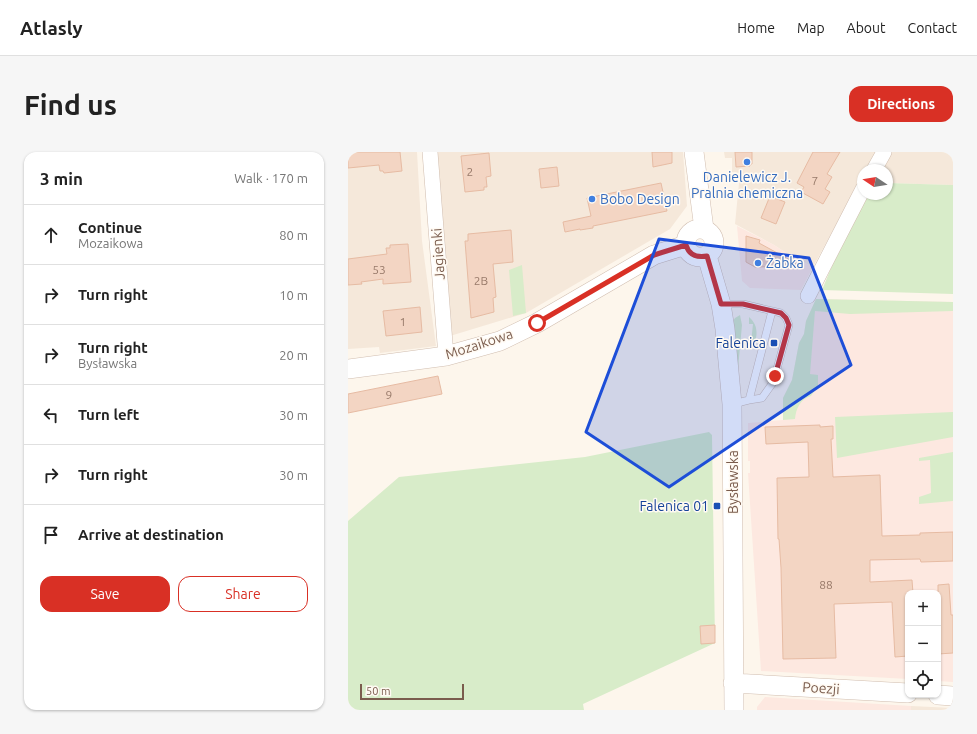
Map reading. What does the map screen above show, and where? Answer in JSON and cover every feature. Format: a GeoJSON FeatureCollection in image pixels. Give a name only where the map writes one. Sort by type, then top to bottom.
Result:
{"type":"FeatureCollection","features":[{"type":"Feature","properties":{"kind":"street","name":"Jagienki"},"geometry":{"type":"LineString","coordinates":[[430,152],[446,356]]}},
{"type":"Feature","properties":{"kind":"street"},"geometry":{"type":"LineString","coordinates":[[694,152],[704,229]]}},
{"type":"Feature","properties":{"kind":"street"},"geometry":{"type":"LineString","coordinates":[[877,164],[884,152]]}},
{"type":"Feature","properties":{"kind":"street"},"geometry":{"type":"LineString","coordinates":[[808,296],[857,200]]}},
{"type":"Feature","properties":{"kind":"street"},"geometry":{"type":"LineString","coordinates":[[698,228],[704,229],[712,234],[715,243],[712,252],[707,256],[694,256],[687,249],[686,239],[693,230],[698,228]]}},
{"type":"Feature","properties":{"kind":"street","name":"Mozaikowa"},"geometry":{"type":"LineString","coordinates":[[348,369],[446,356],[500,341],[537,323],[654,255],[686,245]]}},
{"type":"Feature","properties":{"kind":"street","name":"Bysławska"},"geometry":{"type":"LineString","coordinates":[[707,256],[721,304],[740,402],[733,683],[734,710]]}},
{"type":"Feature","properties":{"kind":"street","name":"Poezji"},"geometry":{"type":"LineString","coordinates":[[733,683],[905,693]]}},
{"type":"Feature","properties":{"kind":"street"},"geometry":{"type":"LineString","coordinates":[[941,695],[953,696]]}},
{"type":"Feature","properties":{"kind":"lane"},"geometry":{"type":"LineString","coordinates":[[721,304],[743,304],[781,313],[786,318],[789,325],[772,384],[762,398],[740,402],[772,311]]}},
{"type":"Feature","properties":{"kind":"highlighted area"},"geometry":{"type":"Polygon","coordinates":[[[659,239],[809,258],[851,365],[669,487],[586,432],[659,239]]]}},
{"type":"Feature","properties":{"kind":"shaded area"},"geometry":{"type":"Polygon","coordinates":[[[348,152],[417,152],[422,241],[436,346],[380,353],[379,347],[348,349],[348,152]]]}},
{"type":"Feature","properties":{"kind":"shaded area"},"geometry":{"type":"Polygon","coordinates":[[[436,152],[683,152],[687,206],[670,229],[526,313],[450,336],[436,152]]]}},
{"type":"Feature","properties":{"kind":"shaded area"},"geometry":{"type":"Polygon","coordinates":[[[724,152],[877,152],[870,164],[857,164],[857,186],[813,267],[735,224],[740,173],[732,172],[732,158],[725,158],[724,152]]]}},
{"type":"Feature","properties":{"kind":"shaded area"},"geometry":{"type":"Polygon","coordinates":[[[888,152],[953,152],[953,185],[893,183],[893,164],[881,164],[888,152]]]}},
{"type":"Feature","properties":{"kind":"shaded area"},"geometry":{"type":"Polygon","coordinates":[[[737,226],[813,267],[801,290],[750,288],[742,281],[737,226]]]}},
{"type":"Feature","properties":{"kind":"shaded area"},"geometry":{"type":"Polygon","coordinates":[[[816,299],[953,302],[953,682],[941,681],[941,590],[905,590],[905,679],[761,671],[748,473],[750,473],[750,461],[748,461],[748,423],[783,420],[783,398],[792,380],[799,343],[804,334],[806,321],[816,299]]]}},
{"type":"Feature","properties":{"kind":"shaded area"},"geometry":{"type":"Polygon","coordinates":[[[765,697],[911,706],[911,710],[757,710],[757,707],[765,697]]]}},
{"type":"Feature","properties":{"kind":"shaded area"},"geometry":{"type":"Polygon","coordinates":[[[911,706],[953,708],[953,710],[911,710],[911,706]]]}},
{"type":"Feature","properties":{"kind":"green space"},"geometry":{"type":"Polygon","coordinates":[[[893,183],[953,185],[953,294],[822,290],[836,256],[863,200],[893,200],[893,183]]]}},
{"type":"Feature","properties":{"kind":"green space"},"geometry":{"type":"Polygon","coordinates":[[[522,265],[526,313],[513,316],[509,270],[522,265]]]}},
{"type":"Feature","properties":{"kind":"green space"},"geometry":{"type":"Polygon","coordinates":[[[816,299],[953,302],[953,311],[850,314],[815,311],[810,374],[818,375],[818,386],[811,396],[807,397],[801,402],[796,412],[795,419],[783,420],[783,398],[792,380],[799,343],[804,334],[806,321],[816,299]]]}},
{"type":"Feature","properties":{"kind":"green space"},"geometry":{"type":"Polygon","coordinates":[[[740,315],[742,325],[738,369],[736,369],[733,321],[740,315]]]}},
{"type":"Feature","properties":{"kind":"green space"},"geometry":{"type":"Polygon","coordinates":[[[749,317],[754,322],[756,328],[755,342],[751,342],[753,324],[749,324],[749,317]]]}},
{"type":"Feature","properties":{"kind":"green space"},"geometry":{"type":"Polygon","coordinates":[[[953,412],[953,437],[837,458],[835,417],[953,412]]]}},
{"type":"Feature","properties":{"kind":"green space"},"geometry":{"type":"Polygon","coordinates":[[[709,432],[712,435],[715,643],[583,704],[584,710],[348,710],[348,521],[399,477],[585,457],[709,432]]]}},
{"type":"Feature","properties":{"kind":"green space"},"geometry":{"type":"Polygon","coordinates":[[[953,452],[953,501],[919,504],[919,497],[931,493],[930,460],[919,461],[919,458],[953,452]]]}},
{"type":"Feature","properties":{"kind":"building"},"geometry":{"type":"Polygon","coordinates":[[[348,152],[400,152],[402,171],[384,173],[383,171],[380,171],[379,165],[348,168],[348,152]]]}},
{"type":"Feature","properties":{"kind":"building"},"geometry":{"type":"Polygon","coordinates":[[[652,152],[672,152],[672,163],[653,167],[652,152]]]}},
{"type":"Feature","properties":{"kind":"building"},"geometry":{"type":"Polygon","coordinates":[[[735,152],[752,152],[752,164],[750,164],[750,166],[736,167],[735,152]]]}},
{"type":"Feature","properties":{"kind":"building"},"geometry":{"type":"Polygon","coordinates":[[[813,152],[840,152],[827,174],[832,177],[825,189],[830,192],[823,204],[801,192],[804,187],[797,183],[813,152]]]}},
{"type":"Feature","properties":{"kind":"building"},"geometry":{"type":"Polygon","coordinates":[[[489,153],[491,176],[486,177],[487,187],[484,187],[484,190],[465,192],[461,156],[489,153]]]}},
{"type":"Feature","properties":{"kind":"building"},"geometry":{"type":"Polygon","coordinates":[[[557,167],[559,186],[541,188],[539,169],[557,167]]]}},
{"type":"Feature","properties":{"kind":"building"},"geometry":{"type":"Polygon","coordinates":[[[661,183],[667,211],[593,226],[593,228],[565,232],[563,222],[591,216],[587,198],[661,183]]]}},
{"type":"Feature","properties":{"kind":"building"},"geometry":{"type":"Polygon","coordinates":[[[770,196],[785,202],[776,224],[761,218],[770,196]]]}},
{"type":"Feature","properties":{"kind":"building"},"geometry":{"type":"Polygon","coordinates":[[[511,230],[513,262],[493,264],[496,297],[493,298],[494,312],[471,318],[465,241],[468,241],[468,234],[511,230]]]}},
{"type":"Feature","properties":{"kind":"building"},"geometry":{"type":"Polygon","coordinates":[[[746,236],[760,240],[759,243],[801,266],[755,267],[746,262],[746,236]]]}},
{"type":"Feature","properties":{"kind":"building"},"geometry":{"type":"Polygon","coordinates":[[[408,244],[411,282],[383,284],[383,279],[361,282],[362,284],[348,285],[348,259],[387,254],[386,248],[390,248],[390,245],[408,244]]]}},
{"type":"Feature","properties":{"kind":"building"},"geometry":{"type":"Polygon","coordinates":[[[420,307],[422,332],[386,336],[383,311],[420,307]]]}},
{"type":"Feature","properties":{"kind":"building"},"geometry":{"type":"Polygon","coordinates":[[[438,376],[442,394],[348,413],[348,394],[438,376]]]}},
{"type":"Feature","properties":{"kind":"building"},"geometry":{"type":"Polygon","coordinates":[[[833,426],[833,439],[831,439],[833,477],[880,475],[882,536],[953,532],[953,561],[921,562],[920,559],[870,560],[870,582],[912,580],[913,590],[905,590],[905,656],[895,657],[892,602],[834,604],[836,658],[783,659],[777,478],[809,477],[808,442],[766,444],[765,427],[833,426]]]}},
{"type":"Feature","properties":{"kind":"building"},"geometry":{"type":"Polygon","coordinates":[[[949,584],[951,615],[953,615],[953,653],[941,654],[941,590],[938,590],[938,585],[949,584]]]}},
{"type":"Feature","properties":{"kind":"building"},"geometry":{"type":"Polygon","coordinates":[[[715,625],[715,643],[701,644],[700,626],[715,625]]]}},
{"type":"Feature","properties":{"kind":"place","name":"Danielewicz J. Pralnia chemiczna"},"geometry":{"type":"Point","coordinates":[747,162]}},
{"type":"Feature","properties":{"kind":"place","name":"Bobo Design"},"geometry":{"type":"Point","coordinates":[592,199]}},
{"type":"Feature","properties":{"kind":"place","name":"Żabka"},"geometry":{"type":"Point","coordinates":[758,263]}},
{"type":"Feature","properties":{"kind":"place","name":"Falenica"},"geometry":{"type":"Point","coordinates":[774,343]}},
{"type":"Feature","properties":{"kind":"place","name":"Falenica 01"},"geometry":{"type":"Point","coordinates":[717,506]}},
{"type":"Feature","properties":{"kind":"route"},"geometry":{"type":"LineString","coordinates":[[537,323],[654,255],[686,245],[687,249],[694,256],[707,256],[721,304],[743,304],[781,313],[786,318],[789,325],[775,376]]}}]}
